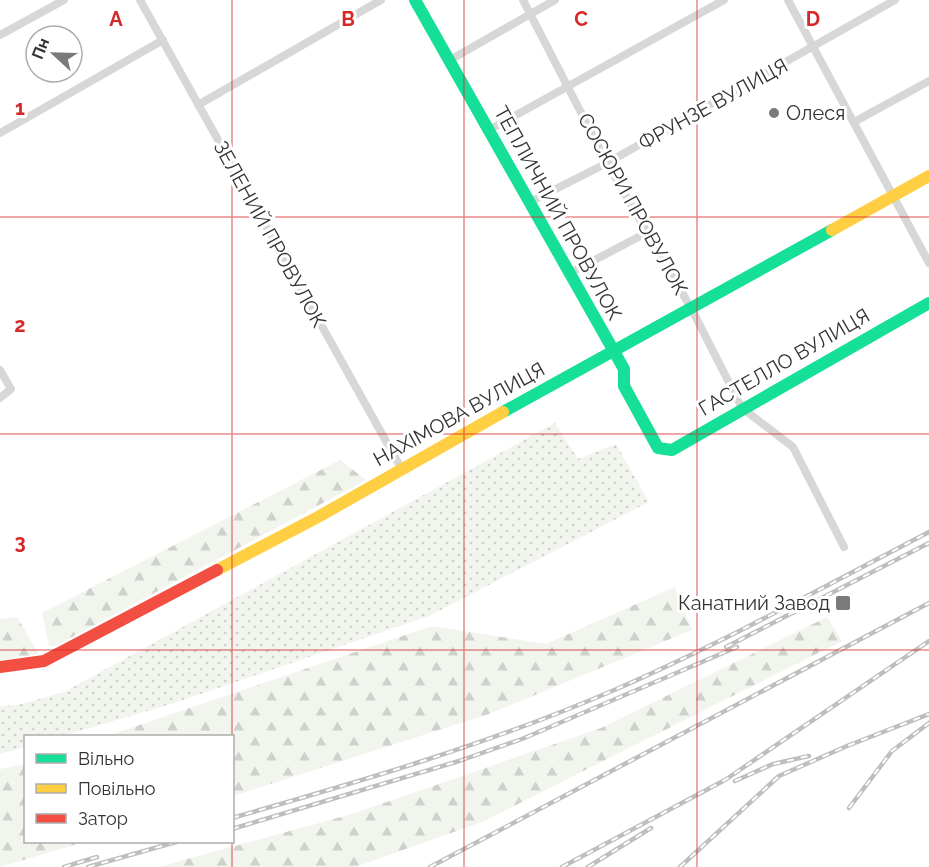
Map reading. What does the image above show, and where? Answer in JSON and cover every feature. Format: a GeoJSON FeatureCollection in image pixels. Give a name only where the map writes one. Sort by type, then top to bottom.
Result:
{"type":"FeatureCollection","features":[{"type":"Feature","properties":{"kind":"street"},"geometry":{"type":"LineString","coordinates":[[0,35],[64,0]]}},
{"type":"Feature","properties":{"kind":"street","name":"ЗЕЛЕНИЙ ПРОВУЛОК"},"geometry":{"type":"LineString","coordinates":[[140,0],[401,468]]}},
{"type":"Feature","properties":{"kind":"street"},"geometry":{"type":"LineString","coordinates":[[198,105],[381,0]]}},
{"type":"Feature","properties":{"kind":"street","name":"ТЕПЛИЧНИЙ ПРОВУЛОК"},"geometry":{"type":"LineString","coordinates":[[415,0],[568,274],[624,369],[624,386],[658,448]]}},
{"type":"Feature","properties":{"kind":"street","name":"СОСЮРИ ПРОВУЛОК"},"geometry":{"type":"LineString","coordinates":[[523,0],[607,163],[691,308],[742,408]]}},
{"type":"Feature","properties":{"kind":"street"},"geometry":{"type":"LineString","coordinates":[[450,60],[555,0]]}},
{"type":"Feature","properties":{"kind":"street"},"geometry":{"type":"LineString","coordinates":[[489,130],[724,0]]}},
{"type":"Feature","properties":{"kind":"street"},"geometry":{"type":"LineString","coordinates":[[788,0],[929,263]]}},
{"type":"Feature","properties":{"kind":"street","name":"ФРУНЗЕ ВУЛИЦЯ"},"geometry":{"type":"LineString","coordinates":[[528,202],[607,163],[895,0]]}},
{"type":"Feature","properties":{"kind":"street"},"geometry":{"type":"LineString","coordinates":[[0,133],[163,40]]}},
{"type":"Feature","properties":{"kind":"street"},"geometry":{"type":"LineString","coordinates":[[854,122],[929,81]]}},
{"type":"Feature","properties":{"kind":"street","name":"НАХІМОВА ВУЛИЦЯ"},"geometry":{"type":"LineString","coordinates":[[0,668],[44,660],[318,517],[401,468],[929,176]]}},
{"type":"Feature","properties":{"kind":"street"},"geometry":{"type":"LineString","coordinates":[[568,274],[646,233]]}},
{"type":"Feature","properties":{"kind":"street","name":"ГАСТЕЛЛО ВУЛИЦЯ"},"geometry":{"type":"LineString","coordinates":[[658,448],[672,450],[929,303]]}},
{"type":"Feature","properties":{"kind":"street"},"geometry":{"type":"LineString","coordinates":[[0,370],[11,389],[0,398]]}},
{"type":"Feature","properties":{"kind":"street"},"geometry":{"type":"LineString","coordinates":[[742,408],[793,447],[844,547]]}},
{"type":"Feature","properties":{"kind":"green space"},"geometry":{"type":"Polygon","coordinates":[[[555,423],[578,459],[616,444],[649,502],[429,616],[171,704],[65,735],[24,735],[24,747],[0,754],[0,706],[18,705],[64,692],[555,423]]]}},
{"type":"Feature","properties":{"kind":"green space"},"geometry":{"type":"Polygon","coordinates":[[[340,460],[366,480],[55,646],[49,646],[42,613],[340,460]]]}},
{"type":"Feature","properties":{"kind":"green space"},"geometry":{"type":"Polygon","coordinates":[[[675,587],[692,630],[489,714],[234,796],[234,735],[110,735],[432,626],[546,644],[675,587]]]}},
{"type":"Feature","properties":{"kind":"green space"},"geometry":{"type":"Polygon","coordinates":[[[17,617],[39,654],[0,660],[0,619],[17,617]]]}},
{"type":"Feature","properties":{"kind":"green space"},"geometry":{"type":"Polygon","coordinates":[[[827,617],[842,641],[482,822],[355,867],[158,867],[352,814],[601,728],[827,617]]]}},
{"type":"Feature","properties":{"kind":"green space"},"geometry":{"type":"Polygon","coordinates":[[[24,764],[24,843],[81,843],[0,867],[0,769],[24,764]]]}},
{"type":"Feature","properties":{"kind":"railway"},"geometry":{"type":"LineString","coordinates":[[234,817],[472,745],[566,710],[692,654],[929,532]]}},
{"type":"Feature","properties":{"kind":"railway"},"geometry":{"type":"LineString","coordinates":[[726,647],[929,543]]}},
{"type":"Feature","properties":{"kind":"railway"},"geometry":{"type":"LineString","coordinates":[[430,867],[929,603]]}},
{"type":"Feature","properties":{"kind":"railway"},"geometry":{"type":"LineString","coordinates":[[562,867],[725,780],[929,641]]}},
{"type":"Feature","properties":{"kind":"railway"},"geometry":{"type":"LineString","coordinates":[[234,828],[459,761],[522,739],[737,647]]}},
{"type":"Feature","properties":{"kind":"railway"},"geometry":{"type":"LineString","coordinates":[[680,867],[779,776],[929,714]]}},
{"type":"Feature","properties":{"kind":"railway"},"geometry":{"type":"LineString","coordinates":[[849,808],[892,751],[929,723]]}},
{"type":"Feature","properties":{"kind":"railway"},"geometry":{"type":"LineString","coordinates":[[735,781],[773,764],[809,756]]}},
{"type":"Feature","properties":{"kind":"railway"},"geometry":{"type":"LineString","coordinates":[[588,867],[651,828]]}},
{"type":"Feature","properties":{"kind":"railway"},"geometry":{"type":"LineString","coordinates":[[88,867],[172,843]]}},
{"type":"Feature","properties":{"kind":"railway"},"geometry":{"type":"LineString","coordinates":[[64,867],[97,857]]}},
{"type":"Feature","properties":{"kind":"traffic: fast"},"geometry":{"type":"LineString","coordinates":[[415,0],[624,369],[624,386],[658,448],[672,450],[929,303]]}},
{"type":"Feature","properties":{"kind":"traffic: fast"},"geometry":{"type":"LineString","coordinates":[[503,412],[832,230]]}},
{"type":"Feature","properties":{"kind":"traffic: slow"},"geometry":{"type":"LineString","coordinates":[[832,230],[929,176]]}},
{"type":"Feature","properties":{"kind":"traffic: slow"},"geometry":{"type":"LineString","coordinates":[[217,570],[318,517],[503,412]]}},
{"type":"Feature","properties":{"kind":"traffic: jam"},"geometry":{"type":"LineString","coordinates":[[0,667],[44,661],[217,570]]}},
{"type":"Feature","properties":{"kind":"place","name":"Олеся"},"geometry":{"type":"Point","coordinates":[774,113]}},
{"type":"Feature","properties":{"kind":"place","name":"Канатний Завод"},"geometry":{"type":"Point","coordinates":[843,603]}}]}
